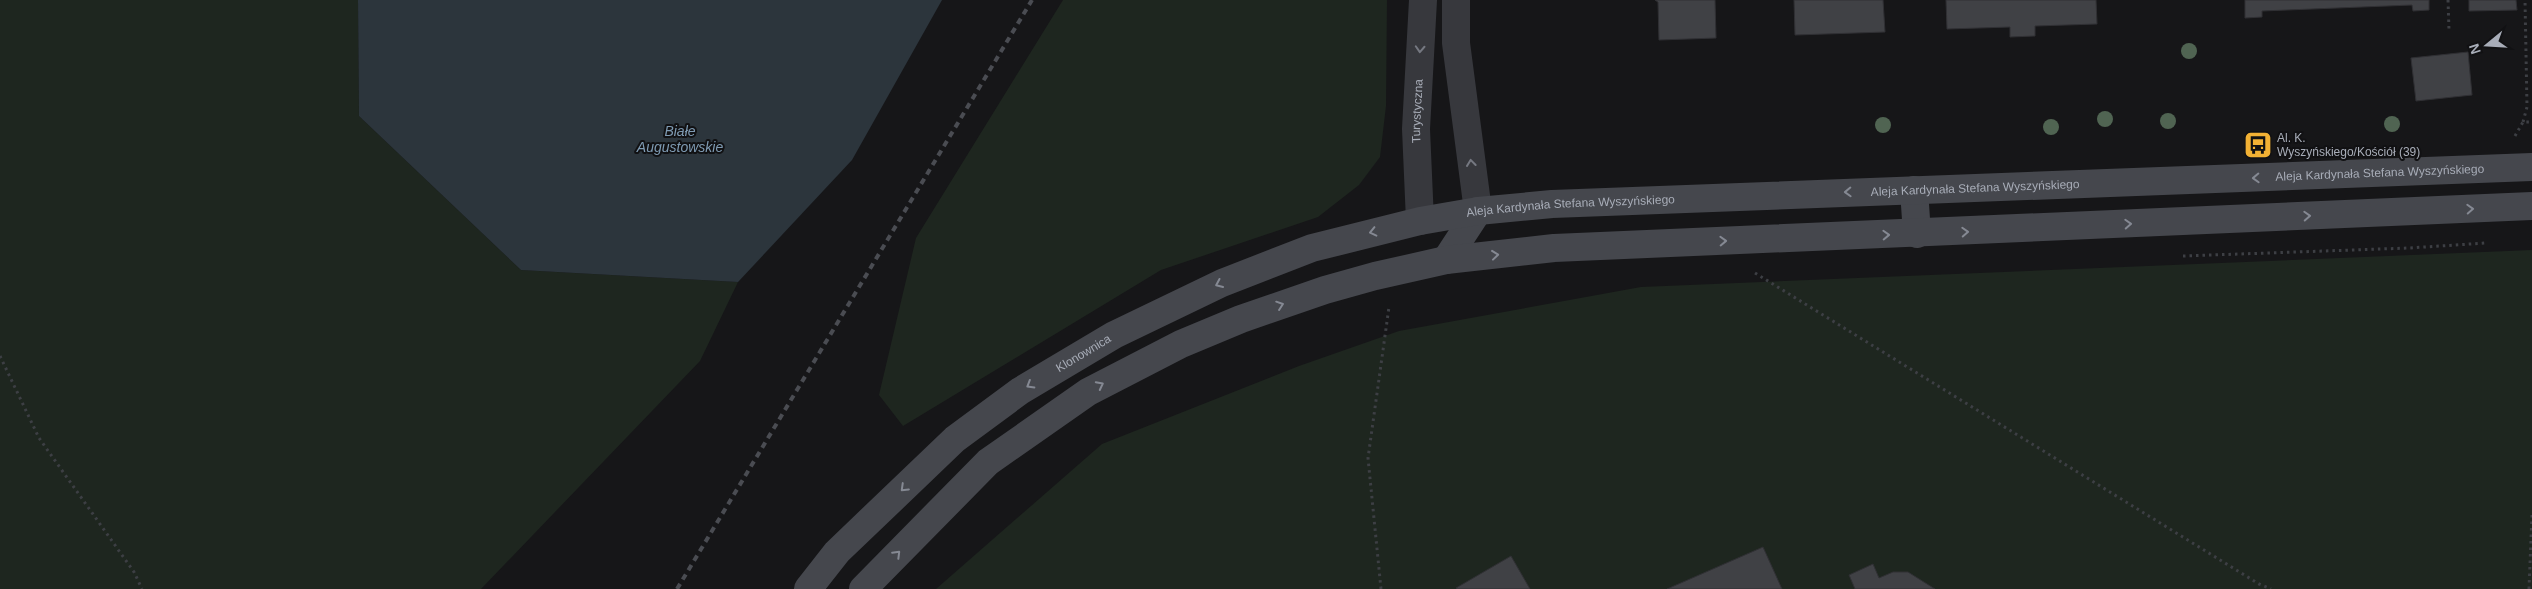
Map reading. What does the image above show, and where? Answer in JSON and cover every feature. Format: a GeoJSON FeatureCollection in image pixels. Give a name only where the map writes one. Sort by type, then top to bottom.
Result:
{"type":"FeatureCollection","features":[{"type":"Feature","properties":{"kind":"main road","name":"Aleja Kardynała Stefana Wyszyńskiego"},"geometry":{"type":"LineString","coordinates":[[1420,221],[1478,211],[1552,204],[2532,167]]}},
{"type":"Feature","properties":{"kind":"main road"},"geometry":{"type":"LineString","coordinates":[[1914,190],[1916,234]]}},
{"type":"Feature","properties":{"kind":"main road"},"geometry":{"type":"LineString","coordinates":[[863,589],[988,462],[1088,392],[1181,344],[1241,319],[1325,290],[1446,260],[1554,248],[1916,234],[2532,206]]}},
{"type":"Feature","properties":{"kind":"main road"},"geometry":{"type":"LineString","coordinates":[[1446,260],[1478,211]]}},
{"type":"Feature","properties":{"kind":"main road"},"geometry":{"type":"LineString","coordinates":[[1420,221],[1446,260]]}},
{"type":"Feature","properties":{"kind":"main road","name":"Klonownica"},"geometry":{"type":"LineString","coordinates":[[808,589],[837,552],[955,439],[1020,391],[1114,335],[1222,283],[1312,248],[1420,221]]}},
{"type":"Feature","properties":{"kind":"street","name":"Turystyczna"},"geometry":{"type":"LineString","coordinates":[[1420,221],[1416,129],[1423,0]]}},
{"type":"Feature","properties":{"kind":"street"},"geometry":{"type":"LineString","coordinates":[[1456,0],[1456,43],[1478,211]]}},
{"type":"Feature","properties":{"kind":"path"},"geometry":{"type":"LineString","coordinates":[[2448,0],[2449,30]]}},
{"type":"Feature","properties":{"kind":"path"},"geometry":{"type":"LineString","coordinates":[[2523,122],[2527,107],[2525,0]]}},
{"type":"Feature","properties":{"kind":"path"},"geometry":{"type":"LineString","coordinates":[[1727,241],[1752,271],[2250,578],[2271,589]]}},
{"type":"Feature","properties":{"kind":"path"},"geometry":{"type":"LineString","coordinates":[[1382,589],[1368,458],[1390,298]]}},
{"type":"Feature","properties":{"kind":"path"},"geometry":{"type":"LineString","coordinates":[[0,356],[39,438],[134,572],[142,589]]}},
{"type":"Feature","properties":{"kind":"path"},"geometry":{"type":"LineString","coordinates":[[2529,589],[2532,514]]}},
{"type":"Feature","properties":{"kind":"shaded area"},"geometry":{"type":"Polygon","coordinates":[[[0,0],[358,0],[359,116],[521,270],[738,282],[700,361],[481,589],[0,589],[0,0]]]}},
{"type":"Feature","properties":{"kind":"shaded area"},"geometry":{"type":"Polygon","coordinates":[[[1063,0],[1387,0],[1386,106],[1380,157],[1359,185],[1318,217],[1161,270],[903,426],[879,395],[916,238],[1063,0]]]}},
{"type":"Feature","properties":{"kind":"shaded area"},"geometry":{"type":"Polygon","coordinates":[[[2532,250],[2532,589],[936,589],[1102,444],[1299,366],[1399,331],[1641,287],[2532,250]]]}},
{"type":"Feature","properties":{"kind":"water","name":"Białe Augustowskie"},"geometry":{"type":"Polygon","coordinates":[[[358,0],[942,0],[852,160],[738,282],[521,270],[359,116],[358,0]]]}},
{"type":"Feature","properties":{"kind":"building"},"geometry":{"type":"Polygon","coordinates":[[[1655,0],[1715,0],[1716,38],[1659,40],[1658,2],[1655,0]]]}},
{"type":"Feature","properties":{"kind":"building"},"geometry":{"type":"Polygon","coordinates":[[[1794,0],[1883,0],[1885,32],[1795,35],[1794,0]]]}},
{"type":"Feature","properties":{"kind":"building"},"geometry":{"type":"Polygon","coordinates":[[[1946,0],[2096,0],[2097,24],[2035,26],[2035,36],[2010,37],[2010,27],[1947,29],[1946,0]]]}},
{"type":"Feature","properties":{"kind":"building"},"geometry":{"type":"Polygon","coordinates":[[[2245,0],[2429,0],[2429,10],[2413,11],[2412,5],[2262,11],[2262,17],[2245,18],[2245,0]]]}},
{"type":"Feature","properties":{"kind":"building"},"geometry":{"type":"Polygon","coordinates":[[[2469,0],[2516,0],[2517,10],[2469,11],[2469,0]]]}},
{"type":"Feature","properties":{"kind":"building"},"geometry":{"type":"Polygon","coordinates":[[[2468,52],[2472,95],[2416,101],[2411,58],[2468,52]]]}},
{"type":"Feature","properties":{"kind":"building"},"geometry":{"type":"Polygon","coordinates":[[[1763,547],[1782,589],[1667,589],[1763,547]]]}},
{"type":"Feature","properties":{"kind":"building"},"geometry":{"type":"Polygon","coordinates":[[[1511,556],[1530,589],[1456,588],[1511,556]]]}},
{"type":"Feature","properties":{"kind":"building"},"geometry":{"type":"Polygon","coordinates":[[[1873,564],[1879,578],[1893,572],[1908,572],[1935,589],[1855,589],[1849,575],[1873,564]]]}},
{"type":"Feature","properties":{"kind":"railway"},"geometry":{"type":"LineString","coordinates":[[677,589],[1032,0]]}},
{"type":"Feature","properties":{"kind":"place","name":"Al. K. Wyszyńskiego/Kościół (39)"},"geometry":{"type":"Point","coordinates":[2258,145]}}]}
